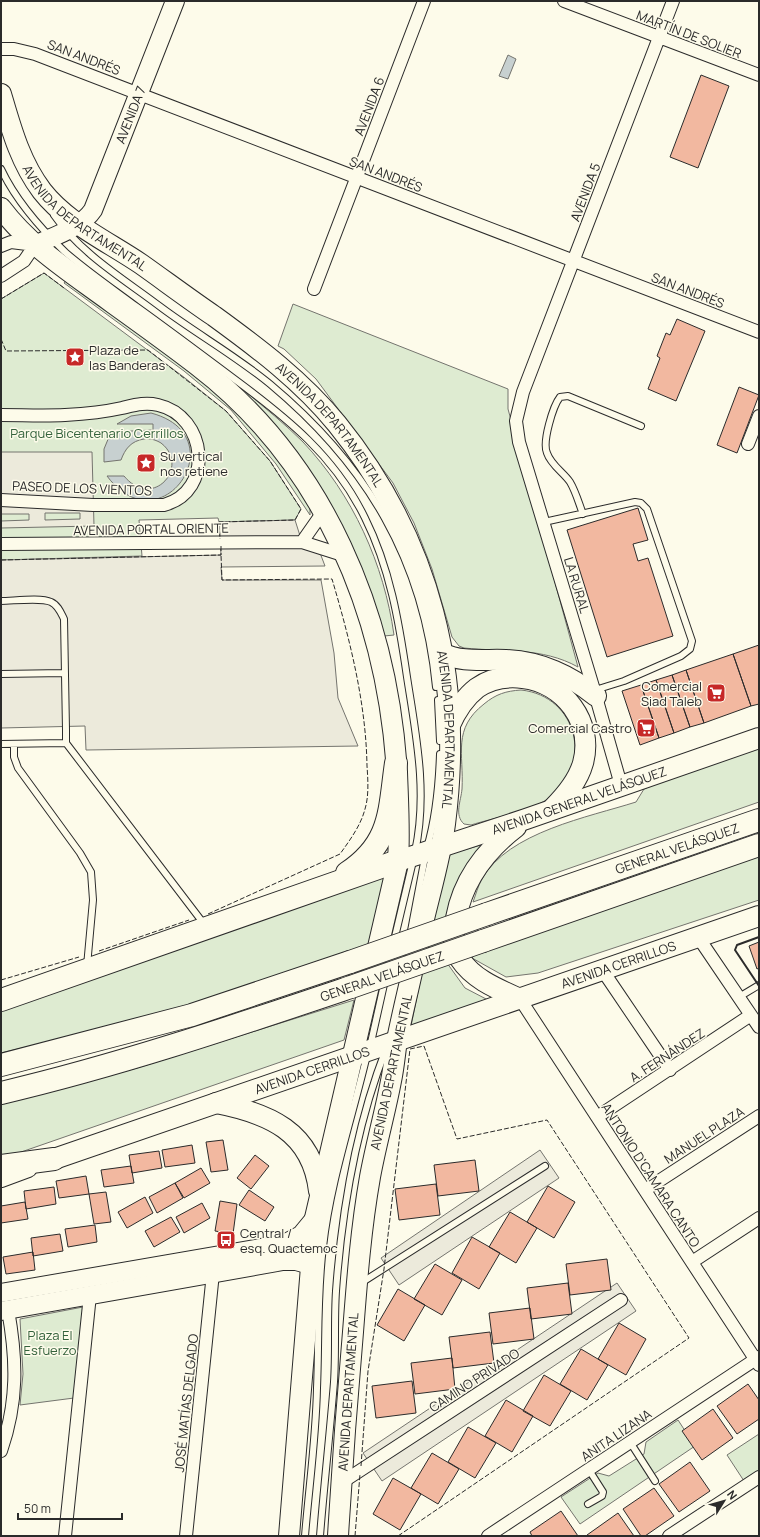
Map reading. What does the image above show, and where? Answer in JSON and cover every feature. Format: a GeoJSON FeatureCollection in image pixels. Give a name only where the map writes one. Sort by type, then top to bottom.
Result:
{"type":"FeatureCollection","features":[{"type":"Feature","properties":{"kind":"highway"},"geometry":{"type":"LineString","coordinates":[[327,886],[353,869],[377,846],[389,812],[396,763]]}},
{"type":"Feature","properties":{"kind":"highway","name":"GENERAL VELÁSQUEZ"},"geometry":{"type":"LineString","coordinates":[[1,1065],[179,1018],[350,962],[759,820]]}},
{"type":"Feature","properties":{"kind":"highway","name":"GENERAL VELÁSQUEZ"},"geometry":{"type":"LineString","coordinates":[[1,1093],[93,1070],[185,1043],[759,845]]}},
{"type":"Feature","properties":{"kind":"highway"},"geometry":{"type":"LineString","coordinates":[[1,1000],[419,855]]}},
{"type":"Feature","properties":{"kind":"highway"},"geometry":{"type":"LineString","coordinates":[[1,1166],[54,1159]]}},
{"type":"Feature","properties":{"kind":"main road","name":"AVENIDA DEPARTAMENTAL"},"geometry":{"type":"LineString","coordinates":[[1,94],[16,146],[30,174],[53,203],[57,234],[176,350],[214,378],[251,412],[285,454],[324,512],[346,556],[374,630],[389,703],[395,742],[400,835],[419,855]]}},
{"type":"Feature","properties":{"kind":"main road","name":"AVENIDA DEPARTAMENTAL"},"geometry":{"type":"LineString","coordinates":[[1,208],[57,234],[140,264],[259,349],[300,384],[334,420],[368,466],[402,522],[424,580],[437,626],[448,700],[449,781],[419,855],[360,1053],[315,1218],[289,1536]]}},
{"type":"Feature","properties":{"kind":"main road"},"geometry":{"type":"LineString","coordinates":[[442,653],[457,658],[514,661],[544,666],[564,674],[595,693]]}},
{"type":"Feature","properties":{"kind":"main road"},"geometry":{"type":"LineString","coordinates":[[448,727],[461,704],[471,693],[481,686],[496,680],[517,677],[529,679],[544,684],[562,694],[575,710],[582,725],[585,739],[585,755],[573,785],[549,811]]}},
{"type":"Feature","properties":{"kind":"main road","name":"AVENIDA GENERAL VELÁSQUEZ"},"geometry":{"type":"LineString","coordinates":[[419,855],[759,738]]}},
{"type":"Feature","properties":{"kind":"main road"},"geometry":{"type":"LineString","coordinates":[[520,999],[482,981],[469,970],[461,960],[454,946],[453,929],[461,898],[476,868],[492,848],[526,819]]}},
{"type":"Feature","properties":{"kind":"main road","name":"AVENIDA DEPARTAMENTAL"},"geometry":{"type":"LineString","coordinates":[[338,1536],[357,1286],[369,1183],[392,1079],[391,1041],[419,855]]}},
{"type":"Feature","properties":{"kind":"main road","name":"AVENIDA CERRILLOS"},"geometry":{"type":"LineString","coordinates":[[54,1159],[391,1041],[603,971],[759,916]]}},
{"type":"Feature","properties":{"kind":"main road"},"geometry":{"type":"LineString","coordinates":[[216,1103],[261,1114],[290,1133],[311,1161],[320,1196]]}},
{"type":"Feature","properties":{"kind":"street","name":"AVENIDA 7"},"geometry":{"type":"LineString","coordinates":[[57,234],[89,216],[100,195],[175,1]]}},
{"type":"Feature","properties":{"kind":"street","name":"AVENIDA 6"},"geometry":{"type":"LineString","coordinates":[[314,289],[424,1]]}},
{"type":"Feature","properties":{"kind":"street","name":"MARTÍN DE SOLIER"},"geometry":{"type":"LineString","coordinates":[[564,1],[759,76]]}},
{"type":"Feature","properties":{"kind":"street","name":"AVENIDA 5"},"geometry":{"type":"LineString","coordinates":[[523,392],[673,1]]}},
{"type":"Feature","properties":{"kind":"street","name":"SAN ANDRÉS"},"geometry":{"type":"LineString","coordinates":[[1,49],[14,49],[35,54],[759,332]]}},
{"type":"Feature","properties":{"kind":"street"},"geometry":{"type":"LineString","coordinates":[[1,246],[11,242],[57,234]]}},
{"type":"Feature","properties":{"kind":"street"},"geometry":{"type":"LineString","coordinates":[[1,276],[24,261],[57,234]]}},
{"type":"Feature","properties":{"kind":"street","name":"LA RURAL"},"geometry":{"type":"LineString","coordinates":[[523,392],[517,412],[517,432],[621,785]]}},
{"type":"Feature","properties":{"kind":"street","name":"PASEO DE LOS VIENTOS"},"geometry":{"type":"LineString","coordinates":[[1,500],[93,505],[164,505],[175,502],[188,490],[197,473],[199,460],[196,440],[186,422],[179,415],[158,405],[135,404],[122,408],[65,415],[6,415]]}},
{"type":"Feature","properties":{"kind":"street"},"geometry":{"type":"LineString","coordinates":[[748,444],[759,416]]}},
{"type":"Feature","properties":{"kind":"street"},"geometry":{"type":"LineString","coordinates":[[302,542],[324,512]]}},
{"type":"Feature","properties":{"kind":"street","name":"AVENIDA PORTAL ORIENTE"},"geometry":{"type":"LineString","coordinates":[[1,544],[302,542],[346,556]]}},
{"type":"Feature","properties":{"kind":"street"},"geometry":{"type":"LineString","coordinates":[[698,937],[759,1027]]}},
{"type":"Feature","properties":{"kind":"street"},"geometry":{"type":"LineString","coordinates":[[603,971],[670,1070]]}},
{"type":"Feature","properties":{"kind":"street","name":"ANTONIO D'CAMARA CANTO"},"geometry":{"type":"LineString","coordinates":[[520,999],[758,1360]]}},
{"type":"Feature","properties":{"kind":"street","name":"A. FERNÁNDEZ"},"geometry":{"type":"LineString","coordinates":[[597,1117],[751,1015]]}},
{"type":"Feature","properties":{"kind":"street","name":"MANUEL PLAZA"},"geometry":{"type":"LineString","coordinates":[[645,1190],[759,1116]]}},
{"type":"Feature","properties":{"kind":"street","name":"AVENIDA CERRILLOS"},"geometry":{"type":"LineString","coordinates":[[1,1178],[54,1159]]}},
{"type":"Feature","properties":{"kind":"street"},"geometry":{"type":"LineString","coordinates":[[1,1293],[284,1244],[301,1235],[315,1218]]}},
{"type":"Feature","properties":{"kind":"street"},"geometry":{"type":"LineString","coordinates":[[692,1262],[759,1218]]}},
{"type":"Feature","properties":{"kind":"street"},"geometry":{"type":"LineString","coordinates":[[1,1451],[10,1420],[15,1381],[14,1349],[4,1310],[283,1261],[296,1261],[310,1265]]}},
{"type":"Feature","properties":{"kind":"street","name":"JOSÉ MATÍAS DELGADO"},"geometry":{"type":"LineString","coordinates":[[186,1536],[213,1273]]}},
{"type":"Feature","properties":{"kind":"street"},"geometry":{"type":"LineString","coordinates":[[65,1536],[90,1295]]}},
{"type":"Feature","properties":{"kind":"street","name":"CAMINO PRIVADO"},"geometry":{"type":"LineString","coordinates":[[341,1483],[621,1300]]}},
{"type":"Feature","properties":{"kind":"street","name":"ANITA LIZANA"},"geometry":{"type":"LineString","coordinates":[[488,1536],[630,1442],[758,1360]]}},
{"type":"Feature","properties":{"kind":"street"},"geometry":{"type":"LineString","coordinates":[[669,1536],[759,1477]]}},
{"type":"Feature","properties":{"kind":"lane"},"geometry":{"type":"LineString","coordinates":[[1,169],[21,203],[57,234],[81,266],[296,426],[337,472],[365,518],[383,562],[393,595],[417,744],[422,800],[418,838],[419,855],[406,953]]}},
{"type":"Feature","properties":{"kind":"lane"},"geometry":{"type":"LineString","coordinates":[[57,234],[83,248],[184,324],[253,370],[320,429],[346,458],[384,515],[402,552],[418,600],[429,640],[436,682],[440,752],[439,776],[432,833],[419,855],[391,953]]}},
{"type":"Feature","properties":{"kind":"lane"},"geometry":{"type":"LineString","coordinates":[[137,307],[176,350]]}},
{"type":"Feature","properties":{"kind":"lane"},"geometry":{"type":"LineString","coordinates":[[583,514],[571,484],[552,462],[546,452],[546,441],[555,403],[560,397],[568,396],[641,426]]}},
{"type":"Feature","properties":{"kind":"lane"},"geometry":{"type":"LineString","coordinates":[[544,522],[635,502],[641,503],[647,509],[692,641],[690,649],[682,656],[595,693]]}},
{"type":"Feature","properties":{"kind":"lane"},"geometry":{"type":"LineString","coordinates":[[1,601],[44,600],[51,602],[57,607],[64,619],[66,744],[207,928]]}},
{"type":"Feature","properties":{"kind":"lane"},"geometry":{"type":"LineString","coordinates":[[1,674],[64,673]]}},
{"type":"Feature","properties":{"kind":"lane"},"geometry":{"type":"LineString","coordinates":[[1,744],[66,744]]}},
{"type":"Feature","properties":{"kind":"lane"},"geometry":{"type":"LineString","coordinates":[[14,744],[14,757],[18,768],[80,853],[91,872],[93,900],[87,970]]}},
{"type":"Feature","properties":{"kind":"lane"},"geometry":{"type":"LineString","coordinates":[[402,976],[405,961]]}},
{"type":"Feature","properties":{"kind":"lane"},"geometry":{"type":"LineString","coordinates":[[305,1536],[314,1435],[318,1309],[323,1246],[360,1053],[388,968]]}},
{"type":"Feature","properties":{"kind":"lane"},"geometry":{"type":"LineString","coordinates":[[739,997],[759,985]]}},
{"type":"Feature","properties":{"kind":"lane"},"geometry":{"type":"LineString","coordinates":[[320,1536],[334,1381],[336,1293],[342,1226],[360,1131],[372,1084],[391,1041]]}},
{"type":"Feature","properties":{"kind":"lane"},"geometry":{"type":"LineString","coordinates":[[357,1286],[545,1166]]}},
{"type":"Feature","properties":{"kind":"lane"},"geometry":{"type":"LineString","coordinates":[[630,1442],[655,1481]]}},
{"type":"Feature","properties":{"kind":"lane"},"geometry":{"type":"LineString","coordinates":[[588,1504],[602,1496],[604,1492],[589,1470]]}},
{"type":"Feature","properties":{"kind":"green space","name":"Parque Bicentenario Cerrillos"},"geometry":{"type":"Polygon","coordinates":[[[44,273],[185,378],[226,411],[270,461],[301,509],[295,520],[219,522],[218,518],[139,520],[142,556],[1,560],[1,299],[44,273]]]}},
{"type":"Feature","properties":{"kind":"green space"},"geometry":{"type":"Polygon","coordinates":[[[67,279],[206,382],[264,439],[310,504],[310,515],[276,464],[231,410],[184,371],[64,283],[67,279]]]}},
{"type":"Feature","properties":{"kind":"green space"},"geometry":{"type":"Polygon","coordinates":[[[293,304],[508,389],[508,409],[578,667],[550,656],[536,653],[464,648],[459,646],[452,637],[432,569],[414,523],[393,483],[316,379],[284,349],[278,346],[293,304]]]}},
{"type":"Feature","properties":{"kind":"green space"},"geometry":{"type":"Polygon","coordinates":[[[239,391],[246,392],[296,435],[321,463],[337,485],[364,532],[374,557],[383,582],[394,635],[384,636],[364,577],[239,391]]]}},
{"type":"Feature","properties":{"kind":"green space"},"geometry":{"type":"Polygon","coordinates":[[[521,690],[540,695],[556,705],[567,718],[573,734],[575,751],[572,768],[563,784],[542,803],[501,817],[471,825],[464,824],[459,816],[459,808],[462,789],[461,753],[467,723],[474,713],[497,695],[521,690]]]}},
{"type":"Feature","properties":{"kind":"green space"},"geometry":{"type":"Polygon","coordinates":[[[759,744],[759,802],[473,902],[482,879],[494,863],[510,849],[551,828],[636,802],[644,789],[718,757],[759,744]]]}},
{"type":"Feature","properties":{"kind":"green space"},"geometry":{"type":"Polygon","coordinates":[[[488,843],[447,963],[465,988],[488,1000],[411,1026],[446,855],[488,843]]]}},
{"type":"Feature","properties":{"kind":"green space"},"geometry":{"type":"Polygon","coordinates":[[[759,855],[759,900],[538,973],[506,977],[472,958],[479,951],[759,855]]]}},
{"type":"Feature","properties":{"kind":"green space"},"geometry":{"type":"Polygon","coordinates":[[[387,874],[371,944],[165,1014],[1,1053],[1,1007],[387,874]]]}},
{"type":"Feature","properties":{"kind":"green space"},"geometry":{"type":"Polygon","coordinates":[[[354,1000],[344,1040],[1,1159],[1,1104],[137,1068],[354,1000]]]}},
{"type":"Feature","properties":{"kind":"green space","name":"Plaza El Esfuerzo"},"geometry":{"type":"Polygon","coordinates":[[[83,1307],[74,1398],[20,1405],[23,1374],[20,1319],[83,1307]]]}},
{"type":"Feature","properties":{"kind":"green space"},"geometry":{"type":"Polygon","coordinates":[[[678,1420],[695,1446],[580,1524],[561,1497],[598,1473],[609,1476],[644,1454],[646,1442],[678,1420]]]}},
{"type":"Feature","properties":{"kind":"green space"},"geometry":{"type":"Polygon","coordinates":[[[759,1434],[759,1471],[744,1481],[727,1455],[759,1434]]]}},
{"type":"Feature","properties":{"kind":"shaded area"},"geometry":{"type":"Polygon","coordinates":[[[508,55],[516,59],[508,79],[499,76],[508,55]]]}},
{"type":"Feature","properties":{"kind":"shaded area"},"geometry":{"type":"Polygon","coordinates":[[[151,413],[176,425],[188,443],[190,462],[182,480],[168,494],[149,500],[128,495],[107,476],[124,476],[135,486],[146,489],[156,487],[165,481],[170,473],[172,463],[169,452],[161,443],[155,440],[139,440],[129,446],[124,452],[121,460],[104,462],[104,449],[111,432],[153,430],[153,424],[117,424],[131,416],[151,413]]]}},
{"type":"Feature","properties":{"kind":"shaded area"},"geometry":{"type":"Polygon","coordinates":[[[1,452],[92,452],[94,526],[1,528],[1,521],[29,520],[29,514],[1,514],[1,452]],[[45,513],[45,520],[80,519],[80,513],[45,513]]]}},
{"type":"Feature","properties":{"kind":"shaded area"},"geometry":{"type":"Polygon","coordinates":[[[295,520],[302,542],[317,545],[325,566],[221,567],[222,580],[321,580],[334,653],[338,698],[358,746],[86,750],[85,726],[1,728],[1,560],[221,555],[219,522],[295,520]]]}},
{"type":"Feature","properties":{"kind":"shaded area"},"geometry":{"type":"Polygon","coordinates":[[[540,1150],[559,1178],[399,1285],[381,1258],[540,1150]]]}},
{"type":"Feature","properties":{"kind":"shaded area"},"geometry":{"type":"Polygon","coordinates":[[[617,1283],[636,1311],[382,1481],[363,1453],[617,1283]]]}},
{"type":"Feature","properties":{"kind":"building"},"geometry":{"type":"Polygon","coordinates":[[[701,75],[729,86],[698,168],[670,157],[701,75]]]}},
{"type":"Feature","properties":{"kind":"building"},"geometry":{"type":"Polygon","coordinates":[[[677,319],[705,331],[676,401],[648,389],[660,358],[657,356],[666,333],[670,335],[677,319]]]}},
{"type":"Feature","properties":{"kind":"building"},"geometry":{"type":"Polygon","coordinates":[[[739,387],[759,395],[737,453],[717,445],[739,387]]]}},
{"type":"Feature","properties":{"kind":"building"},"geometry":{"type":"Polygon","coordinates":[[[638,508],[648,540],[633,544],[638,561],[648,558],[673,636],[607,657],[567,530],[638,508]]]}},
{"type":"Feature","properties":{"kind":"building"},"geometry":{"type":"Polygon","coordinates":[[[759,645],[759,704],[751,706],[733,654],[759,645]]]}},
{"type":"Feature","properties":{"kind":"building"},"geometry":{"type":"Polygon","coordinates":[[[733,654],[751,706],[704,723],[686,670],[733,654]]]}},
{"type":"Feature","properties":{"kind":"building"},"geometry":{"type":"Polygon","coordinates":[[[686,670],[704,723],[690,727],[672,675],[686,670]]]}},
{"type":"Feature","properties":{"kind":"building"},"geometry":{"type":"Polygon","coordinates":[[[672,675],[690,727],[674,733],[656,680],[672,675]]]}},
{"type":"Feature","properties":{"kind":"building"},"geometry":{"type":"Polygon","coordinates":[[[656,680],[674,733],[659,738],[641,685],[656,680]]]}},
{"type":"Feature","properties":{"kind":"building"},"geometry":{"type":"Polygon","coordinates":[[[641,685],[659,738],[640,745],[622,691],[641,685]]]}},
{"type":"Feature","properties":{"kind":"building"},"geometry":{"type":"Polygon","coordinates":[[[759,942],[759,968],[757,969],[749,946],[759,942]]]}},
{"type":"Feature","properties":{"kind":"building"},"geometry":{"type":"Polygon","coordinates":[[[223,1140],[228,1170],[211,1172],[206,1142],[223,1140]]]}},
{"type":"Feature","properties":{"kind":"building"},"geometry":{"type":"Polygon","coordinates":[[[192,1145],[195,1163],[165,1167],[162,1150],[192,1145]]]}},
{"type":"Feature","properties":{"kind":"building"},"geometry":{"type":"Polygon","coordinates":[[[159,1151],[162,1168],[132,1173],[129,1155],[159,1151]]]}},
{"type":"Feature","properties":{"kind":"building"},"geometry":{"type":"Polygon","coordinates":[[[255,1155],[269,1166],[251,1189],[237,1178],[255,1155]]]}},
{"type":"Feature","properties":{"kind":"building"},"geometry":{"type":"Polygon","coordinates":[[[475,1160],[479,1191],[438,1196],[434,1165],[475,1160]]]}},
{"type":"Feature","properties":{"kind":"building"},"geometry":{"type":"Polygon","coordinates":[[[131,1166],[134,1183],[104,1187],[101,1170],[131,1166]]]}},
{"type":"Feature","properties":{"kind":"building"},"geometry":{"type":"Polygon","coordinates":[[[201,1168],[210,1183],[184,1198],[175,1183],[201,1168]]]}},
{"type":"Feature","properties":{"kind":"building"},"geometry":{"type":"Polygon","coordinates":[[[86,1176],[89,1194],[59,1198],[56,1181],[86,1176]]]}},
{"type":"Feature","properties":{"kind":"building"},"geometry":{"type":"Polygon","coordinates":[[[175,1183],[183,1198],[157,1213],[149,1197],[175,1183]]]}},
{"type":"Feature","properties":{"kind":"building"},"geometry":{"type":"Polygon","coordinates":[[[436,1184],[440,1215],[399,1220],[395,1189],[436,1184]]]}},
{"type":"Feature","properties":{"kind":"building"},"geometry":{"type":"Polygon","coordinates":[[[548,1186],[575,1202],[554,1238],[527,1222],[548,1186]]]}},
{"type":"Feature","properties":{"kind":"building"},"geometry":{"type":"Polygon","coordinates":[[[54,1187],[56,1204],[26,1209],[24,1191],[54,1187]]]}},
{"type":"Feature","properties":{"kind":"building"},"geometry":{"type":"Polygon","coordinates":[[[249,1190],[274,1207],[265,1221],[239,1205],[249,1190]]]}},
{"type":"Feature","properties":{"kind":"building"},"geometry":{"type":"Polygon","coordinates":[[[106,1192],[111,1222],[94,1224],[89,1194],[106,1192]]]}},
{"type":"Feature","properties":{"kind":"building"},"geometry":{"type":"Polygon","coordinates":[[[145,1197],[153,1213],[127,1228],[118,1212],[145,1197]]]}},
{"type":"Feature","properties":{"kind":"building"},"geometry":{"type":"Polygon","coordinates":[[[220,1201],[237,1204],[233,1234],[215,1231],[220,1201]]]}},
{"type":"Feature","properties":{"kind":"building"},"geometry":{"type":"Polygon","coordinates":[[[25,1202],[28,1219],[1,1223],[1,1206],[25,1202]]]}},
{"type":"Feature","properties":{"kind":"building"},"geometry":{"type":"Polygon","coordinates":[[[202,1203],[210,1218],[184,1233],[176,1217],[202,1203]]]}},
{"type":"Feature","properties":{"kind":"building"},"geometry":{"type":"Polygon","coordinates":[[[510,1212],[537,1228],[516,1263],[489,1247],[510,1212]]]}},
{"type":"Feature","properties":{"kind":"building"},"geometry":{"type":"Polygon","coordinates":[[[171,1217],[180,1232],[154,1247],[145,1231],[171,1217]]]}},
{"type":"Feature","properties":{"kind":"building"},"geometry":{"type":"Polygon","coordinates":[[[95,1225],[97,1242],[68,1247],[65,1229],[95,1225]]]}},
{"type":"Feature","properties":{"kind":"building"},"geometry":{"type":"Polygon","coordinates":[[[60,1234],[63,1251],[33,1256],[31,1238],[60,1234]]]}},
{"type":"Feature","properties":{"kind":"building"},"geometry":{"type":"Polygon","coordinates":[[[472,1237],[500,1253],[479,1289],[452,1273],[472,1237]]]}},
{"type":"Feature","properties":{"kind":"building"},"geometry":{"type":"Polygon","coordinates":[[[33,1252],[35,1270],[6,1274],[3,1257],[33,1252]]]}},
{"type":"Feature","properties":{"kind":"building"},"geometry":{"type":"Polygon","coordinates":[[[607,1259],[611,1290],[570,1295],[566,1264],[607,1259]]]}},
{"type":"Feature","properties":{"kind":"building"},"geometry":{"type":"Polygon","coordinates":[[[435,1264],[462,1280],[442,1315],[414,1299],[435,1264]]]}},
{"type":"Feature","properties":{"kind":"building"},"geometry":{"type":"Polygon","coordinates":[[[568,1283],[572,1314],[531,1319],[527,1288],[568,1283]]]}},
{"type":"Feature","properties":{"kind":"building"},"geometry":{"type":"Polygon","coordinates":[[[398,1289],[425,1305],[404,1341],[377,1325],[398,1289]]]}},
{"type":"Feature","properties":{"kind":"building"},"geometry":{"type":"Polygon","coordinates":[[[530,1308],[534,1339],[493,1344],[489,1313],[530,1308]]]}},
{"type":"Feature","properties":{"kind":"building"},"geometry":{"type":"Polygon","coordinates":[[[619,1323],[646,1339],[626,1375],[598,1359],[619,1323]]]}},
{"type":"Feature","properties":{"kind":"building"},"geometry":{"type":"Polygon","coordinates":[[[490,1332],[494,1363],[453,1368],[449,1337],[490,1332]]]}},
{"type":"Feature","properties":{"kind":"building"},"geometry":{"type":"Polygon","coordinates":[[[581,1349],[608,1365],[587,1400],[560,1384],[581,1349]]]}},
{"type":"Feature","properties":{"kind":"building"},"geometry":{"type":"Polygon","coordinates":[[[452,1358],[455,1389],[415,1394],[411,1363],[452,1358]]]}},
{"type":"Feature","properties":{"kind":"building"},"geometry":{"type":"Polygon","coordinates":[[[544,1375],[571,1391],[550,1426],[523,1411],[544,1375]]]}},
{"type":"Feature","properties":{"kind":"building"},"geometry":{"type":"Polygon","coordinates":[[[412,1381],[416,1413],[376,1418],[372,1386],[412,1381]]]}},
{"type":"Feature","properties":{"kind":"building"},"geometry":{"type":"Polygon","coordinates":[[[748,1384],[759,1400],[759,1419],[737,1434],[717,1406],[748,1384]]]}},
{"type":"Feature","properties":{"kind":"building"},"geometry":{"type":"Polygon","coordinates":[[[506,1400],[533,1416],[512,1452],[485,1436],[506,1400]]]}},
{"type":"Feature","properties":{"kind":"building"},"geometry":{"type":"Polygon","coordinates":[[[713,1409],[733,1438],[702,1460],[682,1431],[713,1409]]]}},
{"type":"Feature","properties":{"kind":"building"},"geometry":{"type":"Polygon","coordinates":[[[468,1427],[496,1443],[475,1478],[448,1462],[468,1427]]]}},
{"type":"Feature","properties":{"kind":"building"},"geometry":{"type":"Polygon","coordinates":[[[432,1453],[459,1469],[438,1504],[411,1488],[432,1453]]]}},
{"type":"Feature","properties":{"kind":"building"},"geometry":{"type":"Polygon","coordinates":[[[690,1462],[710,1491],[679,1512],[659,1484],[690,1462]]]}},
{"type":"Feature","properties":{"kind":"building"},"geometry":{"type":"Polygon","coordinates":[[[393,1478],[421,1494],[400,1530],[373,1514],[393,1478]]]}},
{"type":"Feature","properties":{"kind":"building"},"geometry":{"type":"Polygon","coordinates":[[[654,1488],[674,1516],[645,1536],[641,1536],[623,1509],[654,1488]]]}},
{"type":"Feature","properties":{"kind":"building"},"geometry":{"type":"Polygon","coordinates":[[[561,1511],[578,1536],[532,1536],[530,1532],[561,1511]]]}},
{"type":"Feature","properties":{"kind":"building"},"geometry":{"type":"Polygon","coordinates":[[[618,1513],[634,1536],[587,1535],[618,1513]]]}},
{"type":"Feature","properties":{"kind":"fence"},"geometry":{"type":"LineString","coordinates":[[1,299],[44,273],[64,288]]}},
{"type":"Feature","properties":{"kind":"fence"},"geometry":{"type":"LineString","coordinates":[[1,339],[6,351],[148,350],[226,411],[270,461],[301,509],[295,520],[219,522],[220,539]]}},
{"type":"Feature","properties":{"kind":"fence"},"geometry":{"type":"LineString","coordinates":[[1,560],[221,555],[221,545]]}},
{"type":"Feature","properties":{"kind":"fence"},"geometry":{"type":"LineString","coordinates":[[208,914],[340,854],[361,821],[366,804],[368,788],[366,742],[360,695],[351,648],[332,579],[222,580],[221,555]]}},
{"type":"Feature","properties":{"kind":"fence"},"geometry":{"type":"LineString","coordinates":[[99,951],[189,920]]}},
{"type":"Feature","properties":{"kind":"fence"},"geometry":{"type":"LineString","coordinates":[[1,980],[79,957]]}},
{"type":"Feature","properties":{"kind":"fence"},"geometry":{"type":"LineString","coordinates":[[361,1466],[368,1371],[384,1269],[410,1049],[424,1046],[457,1139],[547,1120],[689,1338],[398,1536]]}},
{"type":"Feature","properties":{"kind":"fence"},"geometry":{"type":"LineString","coordinates":[[355,1536],[360,1474]]}},
{"type":"Feature","properties":{"kind":"wall"},"geometry":{"type":"LineString","coordinates":[[759,937],[737,945],[735,950],[759,986]]}},
{"type":"Feature","properties":{"kind":"place","name":"Plaza de las Banderas"},"geometry":{"type":"Point","coordinates":[75,357]}},
{"type":"Feature","properties":{"kind":"place","name":"Su vertical nos retiene"},"geometry":{"type":"Point","coordinates":[146,463]}},
{"type":"Feature","properties":{"kind":"place","name":"Comercial Siad Taleb"},"geometry":{"type":"Point","coordinates":[716,693]}},
{"type":"Feature","properties":{"kind":"place","name":"Comercial Castro"},"geometry":{"type":"Point","coordinates":[646,728]}},
{"type":"Feature","properties":{"kind":"place","name":"Central / esq. Quactemoc"},"geometry":{"type":"Point","coordinates":[226,1240]}}]}
